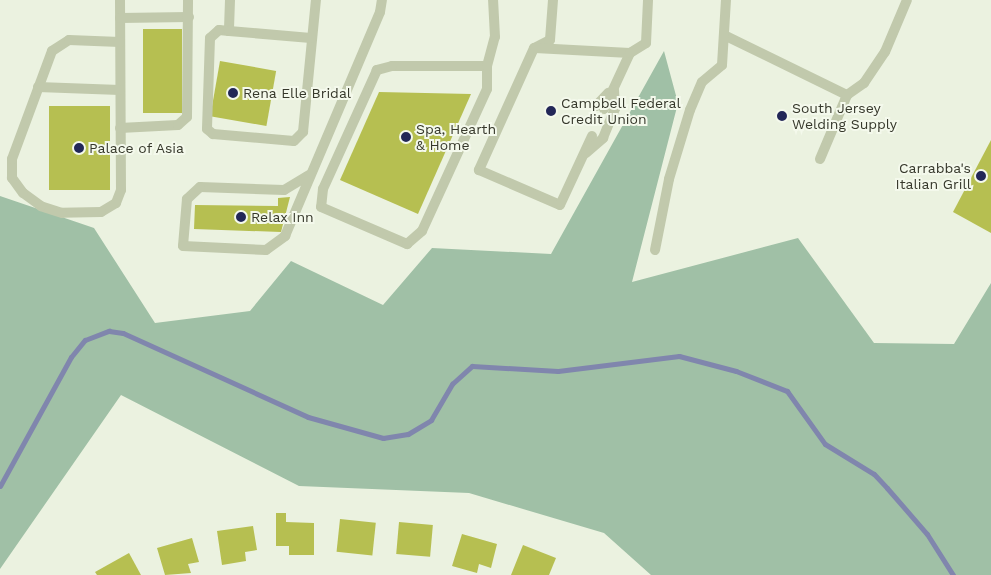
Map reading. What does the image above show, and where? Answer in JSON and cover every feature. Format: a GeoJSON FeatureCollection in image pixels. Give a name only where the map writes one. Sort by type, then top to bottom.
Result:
{"type":"FeatureCollection","features":[{"type":"Feature","properties":{"kind":"lane"},"geometry":{"type":"LineString","coordinates":[[120,0],[121,190],[116,203],[101,212],[84,214],[62,213],[41,206],[23,193],[12,178],[12,159],[52,51],[59,43],[120,42]]}},
{"type":"Feature","properties":{"kind":"lane"},"geometry":{"type":"LineString","coordinates":[[120,128],[178,125],[187,117],[188,0]]}},
{"type":"Feature","properties":{"kind":"lane"},"geometry":{"type":"LineString","coordinates":[[229,31],[230,0]]}},
{"type":"Feature","properties":{"kind":"lane"},"geometry":{"type":"LineString","coordinates":[[311,38],[219,30],[210,38],[205,123],[213,134],[294,141],[300,138],[316,0]]}},
{"type":"Feature","properties":{"kind":"lane"},"geometry":{"type":"LineString","coordinates":[[309,174],[284,190],[200,187],[187,199],[183,246],[266,250],[275,246],[284,236],[380,12],[382,0]]}},
{"type":"Feature","properties":{"kind":"lane"},"geometry":{"type":"LineString","coordinates":[[487,66],[392,66],[377,70],[323,189],[321,207],[406,244],[422,232],[488,89],[487,66],[495,37],[493,0]]}},
{"type":"Feature","properties":{"kind":"lane"},"geometry":{"type":"LineString","coordinates":[[553,0],[550,40],[534,48],[478,170],[560,205],[582,157],[588,133]]}},
{"type":"Feature","properties":{"kind":"lane"},"geometry":{"type":"LineString","coordinates":[[600,107],[614,87],[630,52],[646,42],[648,0]]}},
{"type":"Feature","properties":{"kind":"lane"},"geometry":{"type":"LineString","coordinates":[[656,250],[669,179],[690,110],[702,82],[722,65],[726,36],[726,0]]}},
{"type":"Feature","properties":{"kind":"lane"},"geometry":{"type":"LineString","coordinates":[[820,159],[847,95],[864,83],[885,52],[907,0]]}},
{"type":"Feature","properties":{"kind":"lane"},"geometry":{"type":"LineString","coordinates":[[120,18],[188,17]]}},
{"type":"Feature","properties":{"kind":"lane"},"geometry":{"type":"LineString","coordinates":[[726,36],[847,95]]}},
{"type":"Feature","properties":{"kind":"lane"},"geometry":{"type":"LineString","coordinates":[[534,48],[630,52]]}},
{"type":"Feature","properties":{"kind":"lane"},"geometry":{"type":"LineString","coordinates":[[38,87],[120,90]]}},
{"type":"Feature","properties":{"kind":"lane"},"geometry":{"type":"LineString","coordinates":[[582,157],[603,138],[615,109],[614,87]]}},
{"type":"Feature","properties":{"kind":"green space"},"geometry":{"type":"Polygon","coordinates":[[[664,51],[678,103],[632,282],[798,238],[874,343],[954,344],[991,283],[991,575],[651,575],[604,533],[469,493],[299,486],[121,395],[0,569],[0,196],[94,228],[155,323],[250,311],[291,261],[383,305],[432,248],[551,254],[664,51]]]}},
{"type":"Feature","properties":{"kind":"building"},"geometry":{"type":"Polygon","coordinates":[[[143,29],[182,29],[182,113],[143,113],[143,29]]]}},
{"type":"Feature","properties":{"kind":"building"},"geometry":{"type":"Polygon","coordinates":[[[220,61],[276,71],[266,126],[210,116],[220,61]]]}},
{"type":"Feature","properties":{"kind":"building","name":"Spa, Hearth & Home"},"geometry":{"type":"Polygon","coordinates":[[[379,92],[471,94],[418,214],[340,180],[379,92]]]}},
{"type":"Feature","properties":{"kind":"building","name":"Palace of Asia"},"geometry":{"type":"Polygon","coordinates":[[[49,106],[110,106],[110,190],[49,190],[49,106]]]}},
{"type":"Feature","properties":{"kind":"building","name":"Carrabba's Italian Grill"},"geometry":{"type":"Polygon","coordinates":[[[991,140],[991,233],[953,212],[991,140]]]}},
{"type":"Feature","properties":{"kind":"building","name":"Relax Inn"},"geometry":{"type":"Polygon","coordinates":[[[290,197],[281,232],[194,229],[195,205],[278,206],[278,198],[290,197]]]}},
{"type":"Feature","properties":{"kind":"building"},"geometry":{"type":"Polygon","coordinates":[[[276,513],[286,513],[286,522],[314,523],[314,555],[289,555],[289,546],[276,546],[276,513]]]}},
{"type":"Feature","properties":{"kind":"building"},"geometry":{"type":"Polygon","coordinates":[[[340,519],[376,523],[372,556],[337,552],[340,519]]]}},
{"type":"Feature","properties":{"kind":"building"},"geometry":{"type":"Polygon","coordinates":[[[399,522],[433,525],[430,557],[396,554],[399,522]]]}},
{"type":"Feature","properties":{"kind":"building"},"geometry":{"type":"Polygon","coordinates":[[[253,526],[257,550],[245,552],[246,561],[222,565],[217,531],[253,526]]]}},
{"type":"Feature","properties":{"kind":"building"},"geometry":{"type":"Polygon","coordinates":[[[462,534],[497,544],[491,568],[479,564],[477,573],[452,566],[462,534]]]}},
{"type":"Feature","properties":{"kind":"building"},"geometry":{"type":"Polygon","coordinates":[[[192,538],[199,562],[188,564],[191,573],[165,575],[157,548],[192,538]]]}},
{"type":"Feature","properties":{"kind":"building"},"geometry":{"type":"Polygon","coordinates":[[[523,545],[556,558],[549,575],[511,575],[523,545]]]}},
{"type":"Feature","properties":{"kind":"building"},"geometry":{"type":"Polygon","coordinates":[[[129,553],[141,575],[97,575],[95,572],[129,553]]]}},
{"type":"Feature","properties":{"kind":"waterway"},"geometry":{"type":"LineString","coordinates":[[0,486],[71,357],[85,340],[109,331],[123,333],[308,417],[383,438],[408,434],[431,420],[452,384],[472,366],[558,371],[679,356],[736,371],[787,391],[825,444],[874,474],[887,488],[927,534],[953,575]]}},
{"type":"Feature","properties":{"kind":"place","name":"Rena Elle Bridal"},"geometry":{"type":"Point","coordinates":[233,93]}},
{"type":"Feature","properties":{"kind":"place","name":"Campbell Federal Credit Union"},"geometry":{"type":"Point","coordinates":[551,111]}},
{"type":"Feature","properties":{"kind":"place","name":"South Jersey Welding Supply"},"geometry":{"type":"Point","coordinates":[782,116]}},
{"type":"Feature","properties":{"kind":"place","name":"Spa, Hearth & Home"},"geometry":{"type":"Point","coordinates":[406,137]}},
{"type":"Feature","properties":{"kind":"place","name":"Palace of Asia"},"geometry":{"type":"Point","coordinates":[79,148]}},
{"type":"Feature","properties":{"kind":"place","name":"Carrabba's Italian Grill"},"geometry":{"type":"Point","coordinates":[981,176]}},
{"type":"Feature","properties":{"kind":"place","name":"Relax Inn"},"geometry":{"type":"Point","coordinates":[241,217]}}]}
